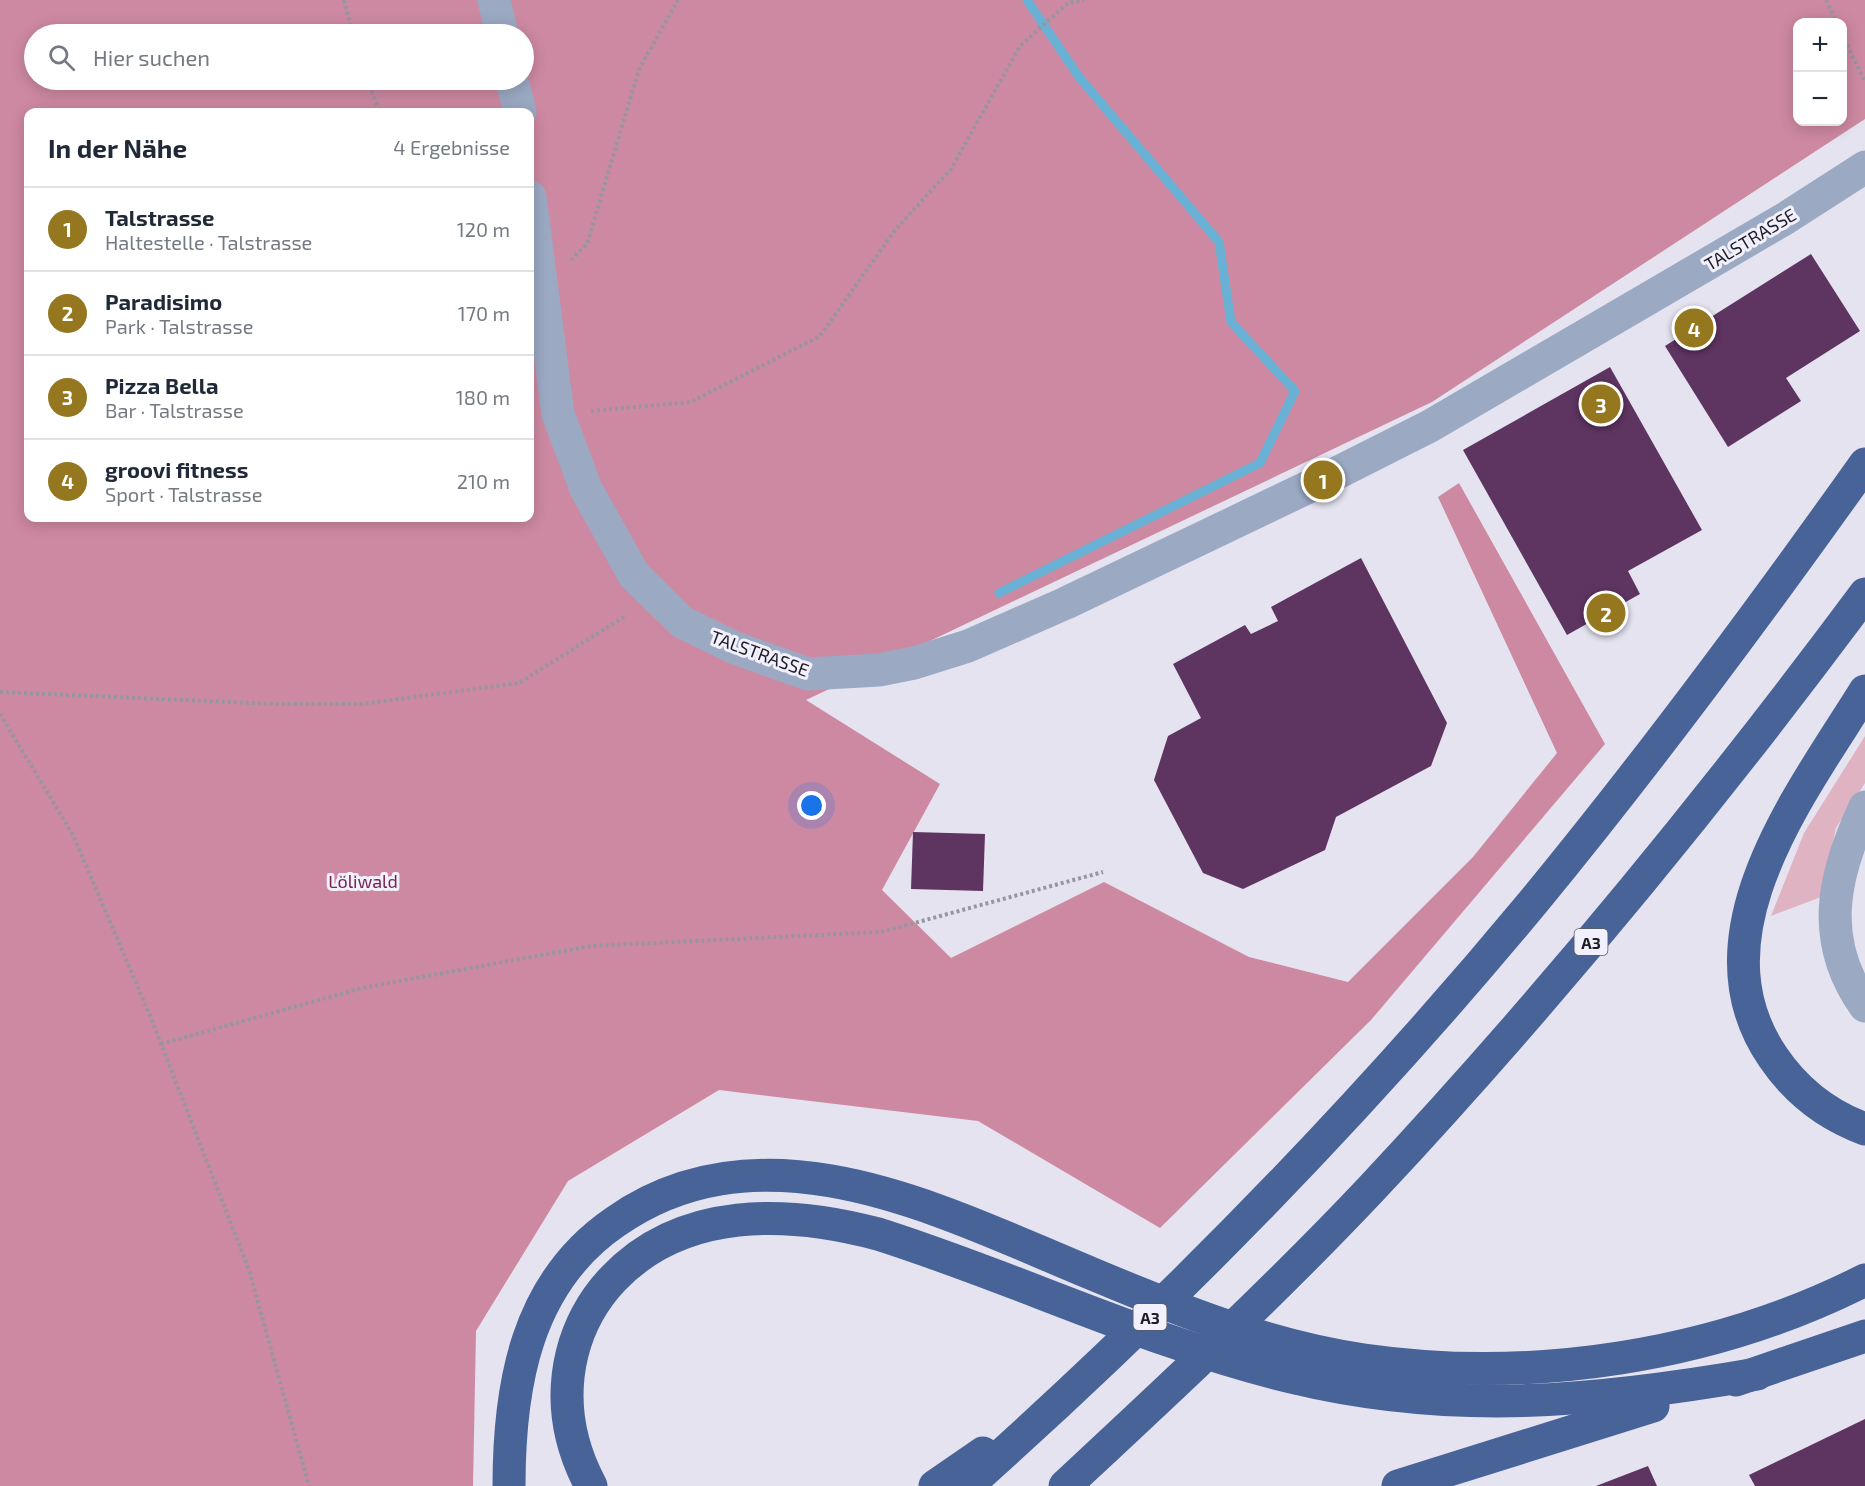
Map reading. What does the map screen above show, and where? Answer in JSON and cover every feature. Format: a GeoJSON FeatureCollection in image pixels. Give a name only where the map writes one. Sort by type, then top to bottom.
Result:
{"type":"FeatureCollection","features":[{"type":"Feature","properties":{"kind":"highway","name":"A3"},"geometry":{"type":"LineString","coordinates":[[967,1486],[1071,1393],[1225,1243],[1380,1078],[1532,903],[1718,668],[1865,464]]}},
{"type":"Feature","properties":{"kind":"highway","name":"A3"},"geometry":{"type":"LineString","coordinates":[[1065,1486],[1292,1270],[1479,1071],[1590,943],[1710,797],[1865,594]]}},
{"type":"Feature","properties":{"kind":"highway"},"geometry":{"type":"LineString","coordinates":[[1865,691],[1801,795],[1767,861],[1749,912],[1743,949],[1745,989],[1749,1008],[1761,1038],[1774,1059],[1789,1079],[1814,1102],[1845,1122],[1865,1129]]}},
{"type":"Feature","properties":{"kind":"highway"},"geometry":{"type":"LineString","coordinates":[[509,1486],[512,1413],[518,1372],[536,1315],[558,1278],[594,1237],[624,1215],[660,1197],[718,1181],[757,1176],[797,1177],[836,1181],[888,1192],[939,1210],[1100,1277],[1202,1316],[1302,1348],[1390,1363],[1510,1368],[1569,1364],[1633,1355],[1730,1333],[1800,1308],[1865,1280]]}},
{"type":"Feature","properties":{"kind":"highway"},"geometry":{"type":"LineString","coordinates":[[591,1486],[574,1449],[568,1420],[567,1392],[574,1347],[592,1306],[610,1282],[645,1251],[690,1230],[743,1219],[777,1217],[825,1221],[878,1234],[1229,1360],[1292,1377],[1368,1392],[1455,1401],[1540,1402],[1642,1393],[1757,1374]]}},
{"type":"Feature","properties":{"kind":"highway"},"geometry":{"type":"LineString","coordinates":[[1398,1486],[1757,1374],[1865,1336]]}},
{"type":"Feature","properties":{"kind":"highway"},"geometry":{"type":"LineString","coordinates":[[935,1486],[1071,1393]]}},
{"type":"Feature","properties":{"kind":"street"},"geometry":{"type":"LineString","coordinates":[[494,0],[500,24]]}},
{"type":"Feature","properties":{"kind":"street"},"geometry":{"type":"LineString","coordinates":[[514,90],[519,108]]}},
{"type":"Feature","properties":{"kind":"street","name":"TALSTRASSE"},"geometry":{"type":"LineString","coordinates":[[534,234],[558,414],[586,489],[634,575],[682,622],[735,648],[808,674],[879,670],[914,663],[968,646],[1066,603],[1280,501],[1430,426],[1776,224],[1865,167]]}},
{"type":"Feature","properties":{"kind":"street"},"geometry":{"type":"LineString","coordinates":[[1865,807],[1842,861],[1836,889],[1834,917],[1836,943],[1844,967],[1853,990],[1865,1006]]}},
{"type":"Feature","properties":{"kind":"path"},"geometry":{"type":"LineString","coordinates":[[344,0],[350,24]]}},
{"type":"Feature","properties":{"kind":"path"},"geometry":{"type":"LineString","coordinates":[[540,290],[587,244],[639,69],[678,0]]}},
{"type":"Feature","properties":{"kind":"path"},"geometry":{"type":"LineString","coordinates":[[558,414],[691,402],[820,336],[895,230],[951,169],[1020,46],[1068,3],[1084,0]]}},
{"type":"Feature","properties":{"kind":"path"},"geometry":{"type":"LineString","coordinates":[[1826,0],[1835,18]]}},
{"type":"Feature","properties":{"kind":"path"},"geometry":{"type":"LineString","coordinates":[[1847,44],[1865,82]]}},
{"type":"Feature","properties":{"kind":"path"},"geometry":{"type":"LineString","coordinates":[[371,90],[378,108]]}},
{"type":"Feature","properties":{"kind":"path"},"geometry":{"type":"LineString","coordinates":[[0,692],[276,704],[362,704],[508,684],[519,682],[656,597]]}},
{"type":"Feature","properties":{"kind":"path"},"geometry":{"type":"LineString","coordinates":[[0,714],[73,835],[161,1044],[249,1270],[309,1486]]}},
{"type":"Feature","properties":{"kind":"path"},"geometry":{"type":"LineString","coordinates":[[161,1044],[385,983],[591,946],[881,932],[1103,872]]}},
{"type":"Feature","properties":{"kind":"shaded area"},"geometry":{"type":"Polygon","coordinates":[[[1865,736],[1865,783],[1836,828],[1821,897],[1771,916],[1804,833],[1865,736]]]}},
{"type":"Feature","properties":{"kind":"green space","name":"Löliwald"},"geometry":{"type":"Polygon","coordinates":[[[0,0],[1865,0],[1865,119],[1432,402],[806,700],[940,784],[882,890],[951,958],[1104,882],[1249,957],[1348,982],[1473,857],[1557,753],[1438,497],[1459,483],[1605,744],[1371,1020],[1160,1228],[978,1121],[719,1090],[568,1181],[476,1331],[473,1486],[0,1486],[0,0]]]}},
{"type":"Feature","properties":{"kind":"building"},"geometry":{"type":"Polygon","coordinates":[[[1811,254],[1860,331],[1786,378],[1801,401],[1728,447],[1665,346],[1811,254]]]}},
{"type":"Feature","properties":{"kind":"building"},"geometry":{"type":"Polygon","coordinates":[[[1610,367],[1702,530],[1628,571],[1640,594],[1567,635],[1463,450],[1610,367]]]}},
{"type":"Feature","properties":{"kind":"building"},"geometry":{"type":"Polygon","coordinates":[[[1361,558],[1447,723],[1431,766],[1336,817],[1325,850],[1243,889],[1203,873],[1154,780],[1168,736],[1201,718],[1173,664],[1245,625],[1251,634],[1278,621],[1271,607],[1361,558]]]}},
{"type":"Feature","properties":{"kind":"building"},"geometry":{"type":"Polygon","coordinates":[[[913,832],[985,834],[983,891],[911,889],[913,832]]]}},
{"type":"Feature","properties":{"kind":"building"},"geometry":{"type":"Polygon","coordinates":[[[1865,1419],[1865,1486],[1755,1486],[1749,1475],[1865,1419]]]}},
{"type":"Feature","properties":{"kind":"building"},"geometry":{"type":"Polygon","coordinates":[[[1648,1466],[1657,1486],[1596,1486],[1648,1466]]]}},
{"type":"Feature","properties":{"kind":"waterway"},"geometry":{"type":"LineString","coordinates":[[999,593],[1260,463],[1295,391],[1231,322],[1219,242],[1079,77],[1027,0]]}},
{"type":"Feature","properties":{"kind":"place","name":"groovi fitness"},"geometry":{"type":"Point","coordinates":[1694,328]}},
{"type":"Feature","properties":{"kind":"place","name":"Pizza Bella"},"geometry":{"type":"Point","coordinates":[1601,404]}},
{"type":"Feature","properties":{"kind":"place","name":"Talstrasse"},"geometry":{"type":"Point","coordinates":[1323,480]}},
{"type":"Feature","properties":{"kind":"place","name":"Paradisimo"},"geometry":{"type":"Point","coordinates":[1606,613]}}]}
